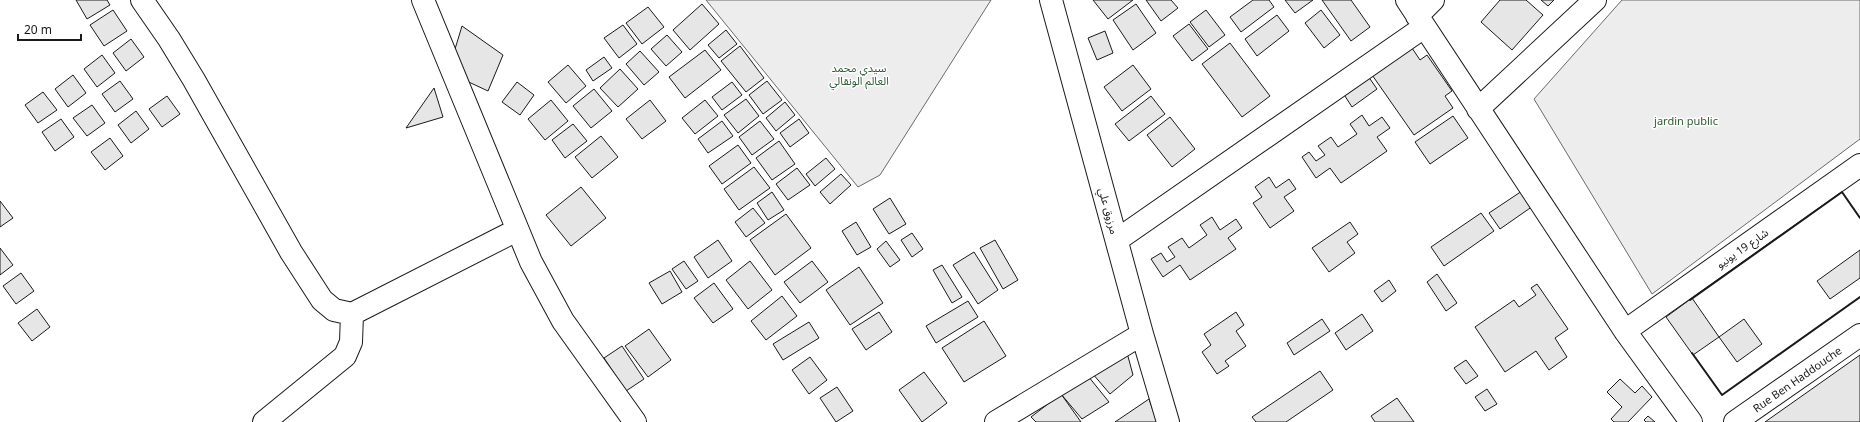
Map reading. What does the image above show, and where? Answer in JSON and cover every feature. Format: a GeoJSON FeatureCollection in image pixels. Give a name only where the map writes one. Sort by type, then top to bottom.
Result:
{"type":"FeatureCollection","features":[{"type":"Feature","properties":{"kind":"street"},"geometry":{"type":"LineString","coordinates":[[142,0],[169,39],[194,80],[291,252],[322,300],[334,310],[352,314],[517,230]]}},
{"type":"Feature","properties":{"kind":"street"},"geometry":{"type":"LineString","coordinates":[[424,0],[531,262],[563,321],[635,422]]}},
{"type":"Feature","properties":{"kind":"street","name":"مرزوق علي"},"geometry":{"type":"LineString","coordinates":[[1051,0],[1142,334],[1168,422]]}},
{"type":"Feature","properties":{"kind":"street"},"geometry":{"type":"LineString","coordinates":[[1117,240],[1433,0]]}},
{"type":"Feature","properties":{"kind":"street"},"geometry":{"type":"LineString","coordinates":[[1478,109],[1595,0]]}},
{"type":"Feature","properties":{"kind":"street"},"geometry":{"type":"LineString","coordinates":[[1416,14],[1625,331],[1690,422]]}},
{"type":"Feature","properties":{"kind":"street","name":"شارع 19 يونيو"},"geometry":{"type":"LineString","coordinates":[[1625,331],[1858,172]]}},
{"type":"Feature","properties":{"kind":"street"},"geometry":{"type":"LineString","coordinates":[[264,422],[345,356],[351,342],[352,314]]}},
{"type":"Feature","properties":{"kind":"street"},"geometry":{"type":"LineString","coordinates":[[996,422],[1142,334]]}},
{"type":"Feature","properties":{"kind":"street","name":"Rue Ben Haddouche"},"geometry":{"type":"LineString","coordinates":[[1735,422],[1860,335]]}},
{"type":"Feature","properties":{"kind":"shaded area","name":"سيدي محمد العالم الونقالي"},"geometry":{"type":"Polygon","coordinates":[[[706,0],[991,0],[880,175],[858,187],[706,0]]]}},
{"type":"Feature","properties":{"kind":"shaded area","name":"jardin public"},"geometry":{"type":"Polygon","coordinates":[[[1622,0],[1860,0],[1860,139],[1652,294],[1534,99],[1622,0]]]}},
{"type":"Feature","properties":{"kind":"building"},"geometry":{"type":"Polygon","coordinates":[[[76,0],[107,0],[110,5],[87,19],[76,0]]]}},
{"type":"Feature","properties":{"kind":"building"},"geometry":{"type":"Polygon","coordinates":[[[1093,0],[1133,0],[1108,19],[1093,0]]]}},
{"type":"Feature","properties":{"kind":"building"},"geometry":{"type":"Polygon","coordinates":[[[1146,0],[1171,0],[1178,8],[1161,21],[1146,0]]]}},
{"type":"Feature","properties":{"kind":"building"},"geometry":{"type":"Polygon","coordinates":[[[1253,0],[1269,0],[1274,7],[1241,32],[1230,17],[1253,0]]]}},
{"type":"Feature","properties":{"kind":"building"},"geometry":{"type":"Polygon","coordinates":[[[1285,0],[1313,0],[1295,13],[1285,0]]]}},
{"type":"Feature","properties":{"kind":"building"},"geometry":{"type":"Polygon","coordinates":[[[1322,0],[1351,0],[1370,27],[1351,41],[1322,0]]]}},
{"type":"Feature","properties":{"kind":"building"},"geometry":{"type":"Polygon","coordinates":[[[1500,0],[1526,0],[1543,15],[1512,50],[1481,22],[1500,0]]]}},
{"type":"Feature","properties":{"kind":"building"},"geometry":{"type":"Polygon","coordinates":[[[1541,0],[1554,0],[1548,6],[1541,0]]]}},
{"type":"Feature","properties":{"kind":"building"},"geometry":{"type":"Polygon","coordinates":[[[702,4],[719,24],[690,50],[673,30],[702,4]]]}},
{"type":"Feature","properties":{"kind":"building"},"geometry":{"type":"Polygon","coordinates":[[[1136,4],[1156,33],[1133,50],[1113,20],[1136,4]]]}},
{"type":"Feature","properties":{"kind":"building"},"geometry":{"type":"Polygon","coordinates":[[[648,7],[664,27],[642,44],[626,23],[648,7]]]}},
{"type":"Feature","properties":{"kind":"building"},"geometry":{"type":"Polygon","coordinates":[[[113,10],[127,31],[104,46],[90,25],[113,10]]]}},
{"type":"Feature","properties":{"kind":"building"},"geometry":{"type":"Polygon","coordinates":[[[1206,10],[1225,35],[1209,47],[1190,22],[1206,10]]]}},
{"type":"Feature","properties":{"kind":"building"},"geometry":{"type":"Polygon","coordinates":[[[1321,10],[1340,35],[1324,48],[1305,23],[1321,10]]]}},
{"type":"Feature","properties":{"kind":"building"},"geometry":{"type":"Polygon","coordinates":[[[1277,15],[1289,31],[1257,56],[1245,39],[1277,15]]]}},
{"type":"Feature","properties":{"kind":"building"},"geometry":{"type":"Polygon","coordinates":[[[1189,24],[1208,49],[1192,61],[1173,36],[1189,24]]]}},
{"type":"Feature","properties":{"kind":"building"},"geometry":{"type":"Polygon","coordinates":[[[623,25],[637,44],[619,58],[604,38],[623,25]]]}},
{"type":"Feature","properties":{"kind":"building"},"geometry":{"type":"Polygon","coordinates":[[[462,26],[503,55],[488,91],[458,77],[452,59],[462,26]]]}},
{"type":"Feature","properties":{"kind":"building"},"geometry":{"type":"Polygon","coordinates":[[[726,30],[737,44],[719,58],[708,45],[726,30]]]}},
{"type":"Feature","properties":{"kind":"building"},"geometry":{"type":"Polygon","coordinates":[[[1105,31],[1113,53],[1097,60],[1088,38],[1105,31]]]}},
{"type":"Feature","properties":{"kind":"building"},"geometry":{"type":"Polygon","coordinates":[[[667,35],[682,52],[666,66],[651,49],[667,35]]]}},
{"type":"Feature","properties":{"kind":"building"},"geometry":{"type":"Polygon","coordinates":[[[131,39],[144,57],[126,71],[113,53],[131,39]]]}},
{"type":"Feature","properties":{"kind":"building"},"geometry":{"type":"Polygon","coordinates":[[[1230,43],[1270,96],[1242,117],[1202,64],[1230,43]]]}},
{"type":"Feature","properties":{"kind":"building"},"geometry":{"type":"Polygon","coordinates":[[[1410,45],[1420,60],[1427,55],[1452,91],[1445,96],[1453,108],[1414,135],[1370,72],[1410,45]]]}},
{"type":"Feature","properties":{"kind":"building"},"geometry":{"type":"Polygon","coordinates":[[[740,46],[764,78],[746,92],[721,61],[740,46]]]}},
{"type":"Feature","properties":{"kind":"building"},"geometry":{"type":"Polygon","coordinates":[[[705,50],[721,70],[685,98],[669,77],[705,50]]]}},
{"type":"Feature","properties":{"kind":"building"},"geometry":{"type":"Polygon","coordinates":[[[640,51],[659,72],[644,85],[626,64],[640,51]]]}},
{"type":"Feature","properties":{"kind":"building"},"geometry":{"type":"Polygon","coordinates":[[[102,55],[115,73],[97,87],[84,69],[102,55]]]}},
{"type":"Feature","properties":{"kind":"building"},"geometry":{"type":"Polygon","coordinates":[[[604,57],[612,68],[593,81],[586,70],[604,57]]]}},
{"type":"Feature","properties":{"kind":"building"},"geometry":{"type":"Polygon","coordinates":[[[568,65],[586,86],[566,103],[548,82],[568,65]]]}},
{"type":"Feature","properties":{"kind":"building"},"geometry":{"type":"Polygon","coordinates":[[[1133,65],[1151,89],[1122,111],[1104,87],[1133,65]]]}},
{"type":"Feature","properties":{"kind":"building"},"geometry":{"type":"Polygon","coordinates":[[[620,69],[638,89],[618,107],[600,88],[620,69]]]}},
{"type":"Feature","properties":{"kind":"building"},"geometry":{"type":"Polygon","coordinates":[[[73,75],[86,93],[68,107],[55,89],[73,75]]]}},
{"type":"Feature","properties":{"kind":"building"},"geometry":{"type":"Polygon","coordinates":[[[1368,76],[1377,89],[1352,107],[1343,93],[1368,76]]]}},
{"type":"Feature","properties":{"kind":"building"},"geometry":{"type":"Polygon","coordinates":[[[120,81],[133,99],[115,112],[102,94],[120,81]]]}},
{"type":"Feature","properties":{"kind":"building"},"geometry":{"type":"Polygon","coordinates":[[[767,81],[782,100],[763,114],[749,95],[767,81]]]}},
{"type":"Feature","properties":{"kind":"building"},"geometry":{"type":"Polygon","coordinates":[[[517,82],[534,95],[520,115],[502,102],[517,82]]]}},
{"type":"Feature","properties":{"kind":"building"},"geometry":{"type":"Polygon","coordinates":[[[732,82],[742,95],[722,110],[712,97],[732,82]]]}},
{"type":"Feature","properties":{"kind":"building"},"geometry":{"type":"Polygon","coordinates":[[[434,88],[443,117],[406,128],[434,88]]]}},
{"type":"Feature","properties":{"kind":"building"},"geometry":{"type":"Polygon","coordinates":[[[594,89],[612,111],[591,128],[573,106],[594,89]]]}},
{"type":"Feature","properties":{"kind":"building"},"geometry":{"type":"Polygon","coordinates":[[[43,92],[57,110],[38,123],[25,105],[43,92]]]}},
{"type":"Feature","properties":{"kind":"building"},"geometry":{"type":"Polygon","coordinates":[[[167,96],[180,114],[162,127],[149,109],[167,96]]]}},
{"type":"Feature","properties":{"kind":"building"},"geometry":{"type":"Polygon","coordinates":[[[1151,96],[1165,114],[1129,141],[1115,124],[1151,96]]]}},
{"type":"Feature","properties":{"kind":"building"},"geometry":{"type":"Polygon","coordinates":[[[746,99],[759,116],[738,133],[724,115],[746,99]]]}},
{"type":"Feature","properties":{"kind":"building"},"geometry":{"type":"Polygon","coordinates":[[[551,100],[568,121],[545,140],[528,119],[551,100]]]}},
{"type":"Feature","properties":{"kind":"building"},"geometry":{"type":"Polygon","coordinates":[[[650,100],[666,121],[642,139],[626,119],[650,100]]]}},
{"type":"Feature","properties":{"kind":"building"},"geometry":{"type":"Polygon","coordinates":[[[705,100],[718,116],[695,134],[682,118],[705,100]]]}},
{"type":"Feature","properties":{"kind":"building"},"geometry":{"type":"Polygon","coordinates":[[[785,102],[795,115],[776,131],[766,118],[785,102]]]}},
{"type":"Feature","properties":{"kind":"building"},"geometry":{"type":"Polygon","coordinates":[[[92,105],[105,123],[87,136],[73,118],[92,105]]]}},
{"type":"Feature","properties":{"kind":"building"},"geometry":{"type":"Polygon","coordinates":[[[136,111],[149,129],[131,143],[118,125],[136,111]]]}},
{"type":"Feature","properties":{"kind":"building"},"geometry":{"type":"Polygon","coordinates":[[[1362,115],[1369,126],[1382,117],[1390,128],[1377,137],[1387,151],[1341,183],[1330,168],[1316,178],[1302,157],[1309,152],[1316,161],[1325,155],[1318,146],[1331,137],[1338,147],[1357,134],[1350,124],[1362,115]]]}},
{"type":"Feature","properties":{"kind":"building"},"geometry":{"type":"Polygon","coordinates":[[[1453,116],[1468,138],[1430,164],[1415,142],[1453,116]]]}},
{"type":"Feature","properties":{"kind":"building"},"geometry":{"type":"Polygon","coordinates":[[[1170,117],[1195,149],[1172,167],[1147,135],[1170,117]]]}},
{"type":"Feature","properties":{"kind":"building"},"geometry":{"type":"Polygon","coordinates":[[[61,119],[74,137],[55,151],[42,132],[61,119]]]}},
{"type":"Feature","properties":{"kind":"building"},"geometry":{"type":"Polygon","coordinates":[[[799,119],[809,133],[790,147],[780,133],[799,119]]]}},
{"type":"Feature","properties":{"kind":"building"},"geometry":{"type":"Polygon","coordinates":[[[722,121],[733,136],[708,153],[698,139],[722,121]]]}},
{"type":"Feature","properties":{"kind":"building"},"geometry":{"type":"Polygon","coordinates":[[[760,121],[774,139],[752,155],[739,137],[760,121]]]}},
{"type":"Feature","properties":{"kind":"building"},"geometry":{"type":"Polygon","coordinates":[[[573,124],[587,141],[565,158],[552,140],[573,124]]]}},
{"type":"Feature","properties":{"kind":"building"},"geometry":{"type":"Polygon","coordinates":[[[601,136],[618,157],[592,178],[575,157],[601,136]]]}},
{"type":"Feature","properties":{"kind":"building"},"geometry":{"type":"Polygon","coordinates":[[[110,138],[123,156],[105,170],[91,152],[110,138]]]}},
{"type":"Feature","properties":{"kind":"building"},"geometry":{"type":"Polygon","coordinates":[[[779,141],[795,164],[772,180],[756,158],[779,141]]]}},
{"type":"Feature","properties":{"kind":"building"},"geometry":{"type":"Polygon","coordinates":[[[738,145],[751,163],[722,184],[709,166],[738,145]]]}},
{"type":"Feature","properties":{"kind":"building"},"geometry":{"type":"Polygon","coordinates":[[[826,158],[835,169],[815,186],[806,174],[826,158]]]}},
{"type":"Feature","properties":{"kind":"building"},"geometry":{"type":"Polygon","coordinates":[[[754,167],[770,188],[739,210],[724,189],[754,167]]]}},
{"type":"Feature","properties":{"kind":"building"},"geometry":{"type":"Polygon","coordinates":[[[797,168],[810,185],[788,200],[776,184],[797,168]]]}},
{"type":"Feature","properties":{"kind":"building"},"geometry":{"type":"Polygon","coordinates":[[[841,174],[851,185],[830,204],[820,192],[841,174]]]}},
{"type":"Feature","properties":{"kind":"building"},"geometry":{"type":"Polygon","coordinates":[[[1269,177],[1276,188],[1289,179],[1296,189],[1284,197],[1294,211],[1270,228],[1253,203],[1262,197],[1255,187],[1269,177]]]}},
{"type":"Feature","properties":{"kind":"building"},"geometry":{"type":"Polygon","coordinates":[[[581,187],[606,218],[571,246],[546,215],[581,187]]]}},
{"type":"Feature","properties":{"kind":"building"},"geometry":{"type":"Polygon","coordinates":[[[1522,191],[1533,206],[1500,229],[1489,213],[1522,191]]]}},
{"type":"Feature","properties":{"kind":"building"},"geometry":{"type":"Polygon","coordinates":[[[772,192],[784,210],[768,220],[757,203],[772,192]]]}},
{"type":"Feature","properties":{"kind":"building"},"geometry":{"type":"Polygon","coordinates":[[[890,198],[906,224],[889,234],[873,209],[890,198]]]}},
{"type":"Feature","properties":{"kind":"building"},"geometry":{"type":"Polygon","coordinates":[[[0,201],[13,218],[0,227],[0,201]]]}},
{"type":"Feature","properties":{"kind":"building"},"geometry":{"type":"Polygon","coordinates":[[[753,208],[765,223],[746,237],[735,222],[753,208]]]}},
{"type":"Feature","properties":{"kind":"building"},"geometry":{"type":"Polygon","coordinates":[[[1481,213],[1494,231],[1444,266],[1431,247],[1481,213]]]}},
{"type":"Feature","properties":{"kind":"building"},"geometry":{"type":"Polygon","coordinates":[[[786,214],[811,248],[775,275],[750,240],[786,214]]]}},
{"type":"Feature","properties":{"kind":"building"},"geometry":{"type":"Polygon","coordinates":[[[1212,217],[1220,230],[1236,219],[1242,228],[1228,238],[1236,249],[1190,280],[1180,265],[1163,277],[1151,259],[1161,253],[1167,262],[1175,257],[1168,247],[1182,238],[1189,248],[1207,235],[1200,225],[1212,217]]]}},
{"type":"Feature","properties":{"kind":"building"},"geometry":{"type":"Polygon","coordinates":[[[856,222],[871,247],[857,255],[842,231],[856,222]]]}},
{"type":"Feature","properties":{"kind":"building"},"geometry":{"type":"Polygon","coordinates":[[[1350,222],[1358,234],[1347,242],[1355,253],[1329,272],[1312,248],[1350,222]]]}},
{"type":"Feature","properties":{"kind":"building"},"geometry":{"type":"Polygon","coordinates":[[[912,233],[923,249],[912,257],[901,240],[912,233]]]}},
{"type":"Feature","properties":{"kind":"building"},"geometry":{"type":"Polygon","coordinates":[[[718,240],[732,261],[708,278],[694,257],[718,240]]]}},
{"type":"Feature","properties":{"kind":"building"},"geometry":{"type":"Polygon","coordinates":[[[995,240],[1018,280],[1003,289],[980,248],[995,240]]]}},
{"type":"Feature","properties":{"kind":"building"},"geometry":{"type":"Polygon","coordinates":[[[886,241],[900,260],[890,267],[877,249],[886,241]]]}},
{"type":"Feature","properties":{"kind":"building"},"geometry":{"type":"Polygon","coordinates":[[[0,248],[13,265],[0,275],[0,248]]]}},
{"type":"Feature","properties":{"kind":"building"},"geometry":{"type":"Polygon","coordinates":[[[1860,250],[1860,278],[1830,299],[1817,281],[1860,250]]]}},
{"type":"Feature","properties":{"kind":"building"},"geometry":{"type":"Polygon","coordinates":[[[974,252],[998,290],[978,304],[953,265],[974,252]]]}},
{"type":"Feature","properties":{"kind":"building"},"geometry":{"type":"Polygon","coordinates":[[[684,261],[698,281],[686,289],[672,269],[684,261]]]}},
{"type":"Feature","properties":{"kind":"building"},"geometry":{"type":"Polygon","coordinates":[[[750,261],[772,290],[748,309],[726,280],[750,261]]]}},
{"type":"Feature","properties":{"kind":"building"},"geometry":{"type":"Polygon","coordinates":[[[812,261],[828,282],[800,303],[784,282],[812,261]]]}},
{"type":"Feature","properties":{"kind":"building"},"geometry":{"type":"Polygon","coordinates":[[[942,265],[962,297],[952,303],[933,270],[942,265]]]}},
{"type":"Feature","properties":{"kind":"building"},"geometry":{"type":"Polygon","coordinates":[[[859,267],[883,303],[850,325],[826,290],[859,267]]]}},
{"type":"Feature","properties":{"kind":"building"},"geometry":{"type":"Polygon","coordinates":[[[670,271],[682,292],[662,304],[649,283],[670,271]]]}},
{"type":"Feature","properties":{"kind":"building"},"geometry":{"type":"Polygon","coordinates":[[[21,273],[34,291],[16,304],[3,286],[21,273]]]}},
{"type":"Feature","properties":{"kind":"building"},"geometry":{"type":"Polygon","coordinates":[[[1437,274],[1457,303],[1446,311],[1427,282],[1437,274]]]}},
{"type":"Feature","properties":{"kind":"building"},"geometry":{"type":"Polygon","coordinates":[[[1389,280],[1396,291],[1382,302],[1374,291],[1389,280]]]}},
{"type":"Feature","properties":{"kind":"building"},"geometry":{"type":"Polygon","coordinates":[[[714,283],[733,309],[713,323],[694,298],[714,283]]]}},
{"type":"Feature","properties":{"kind":"building"},"geometry":{"type":"Polygon","coordinates":[[[1537,284],[1568,329],[1555,338],[1567,357],[1549,370],[1536,351],[1505,372],[1475,327],[1514,300],[1519,307],[1536,295],[1531,288],[1537,284]]]}},
{"type":"Feature","properties":{"kind":"building"},"geometry":{"type":"Polygon","coordinates":[[[782,296],[797,316],[766,340],[751,321],[782,296]]]}},
{"type":"Feature","properties":{"kind":"building"},"geometry":{"type":"Polygon","coordinates":[[[1692,298],[1719,337],[1693,355],[1666,317],[1692,298]]]}},
{"type":"Feature","properties":{"kind":"building"},"geometry":{"type":"Polygon","coordinates":[[[968,301],[978,317],[936,343],[926,326],[968,301]]]}},
{"type":"Feature","properties":{"kind":"building"},"geometry":{"type":"Polygon","coordinates":[[[37,309],[50,327],[32,341],[18,323],[37,309]]]}},
{"type":"Feature","properties":{"kind":"building"},"geometry":{"type":"Polygon","coordinates":[[[879,312],[892,332],[866,350],[852,329],[879,312]]]}},
{"type":"Feature","properties":{"kind":"building"},"geometry":{"type":"Polygon","coordinates":[[[1236,312],[1244,325],[1236,331],[1246,346],[1225,361],[1229,366],[1217,374],[1202,352],[1211,345],[1204,334],[1236,312]]]}},
{"type":"Feature","properties":{"kind":"building"},"geometry":{"type":"Polygon","coordinates":[[[1362,314],[1373,331],[1346,350],[1335,333],[1362,314]]]}},
{"type":"Feature","properties":{"kind":"building"},"geometry":{"type":"Polygon","coordinates":[[[1322,319],[1330,331],[1294,355],[1287,343],[1322,319]]]}},
{"type":"Feature","properties":{"kind":"building"},"geometry":{"type":"Polygon","coordinates":[[[1744,319],[1762,344],[1737,362],[1719,337],[1744,319]]]}},
{"type":"Feature","properties":{"kind":"building"},"geometry":{"type":"Polygon","coordinates":[[[984,321],[1006,356],[964,382],[942,348],[984,321]]]}},
{"type":"Feature","properties":{"kind":"building"},"geometry":{"type":"Polygon","coordinates":[[[809,322],[819,338],[783,360],[773,344],[809,322]]]}},
{"type":"Feature","properties":{"kind":"building"},"geometry":{"type":"Polygon","coordinates":[[[649,329],[671,360],[648,377],[625,346],[649,329]]]}},
{"type":"Feature","properties":{"kind":"building"},"geometry":{"type":"Polygon","coordinates":[[[622,346],[644,379],[626,391],[604,358],[622,346]]]}},
{"type":"Feature","properties":{"kind":"building"},"geometry":{"type":"Polygon","coordinates":[[[1126,349],[1133,375],[1110,394],[1092,373],[1126,349]]]}},
{"type":"Feature","properties":{"kind":"building"},"geometry":{"type":"Polygon","coordinates":[[[1860,355],[1860,422],[1765,422],[1860,355]]]}},
{"type":"Feature","properties":{"kind":"building"},"geometry":{"type":"Polygon","coordinates":[[[810,357],[827,380],[809,394],[792,370],[810,357]]]}},
{"type":"Feature","properties":{"kind":"building"},"geometry":{"type":"Polygon","coordinates":[[[1466,360],[1478,376],[1466,384],[1454,368],[1466,360]]]}},
{"type":"Feature","properties":{"kind":"building"},"geometry":{"type":"Polygon","coordinates":[[[1320,371],[1333,390],[1286,422],[1256,422],[1252,417],[1320,371]]]}},
{"type":"Feature","properties":{"kind":"building"},"geometry":{"type":"Polygon","coordinates":[[[924,372],[947,403],[922,422],[899,390],[924,372]]]}},
{"type":"Feature","properties":{"kind":"building"},"geometry":{"type":"Polygon","coordinates":[[[1088,376],[1109,402],[1082,419],[1061,394],[1088,376]]]}},
{"type":"Feature","properties":{"kind":"building"},"geometry":{"type":"Polygon","coordinates":[[[1620,379],[1635,393],[1642,386],[1652,397],[1628,422],[1614,422],[1611,419],[1622,407],[1607,392],[1620,379]]]}},
{"type":"Feature","properties":{"kind":"building"},"geometry":{"type":"Polygon","coordinates":[[[837,387],[853,411],[836,422],[820,398],[837,387]]]}},
{"type":"Feature","properties":{"kind":"building"},"geometry":{"type":"Polygon","coordinates":[[[1487,389],[1497,404],[1485,411],[1475,397],[1487,389]]]}},
{"type":"Feature","properties":{"kind":"building"},"geometry":{"type":"Polygon","coordinates":[[[1061,394],[1081,422],[1036,422],[1031,417],[1061,394]]]}},
{"type":"Feature","properties":{"kind":"building"},"geometry":{"type":"Polygon","coordinates":[[[1397,398],[1414,422],[1375,422],[1371,416],[1397,398]]]}},
{"type":"Feature","properties":{"kind":"building"},"geometry":{"type":"Polygon","coordinates":[[[1149,399],[1157,422],[1115,422],[1149,399]]]}},
{"type":"Feature","properties":{"kind":"building"},"geometry":{"type":"Polygon","coordinates":[[[1648,416],[1655,422],[1646,422],[1644,420],[1648,416]]]}},
{"type":"Feature","properties":{"kind":"wall"},"geometry":{"type":"LineString","coordinates":[[1690,300],[1842,192],[1860,218]]}},
{"type":"Feature","properties":{"kind":"wall"},"geometry":{"type":"LineString","coordinates":[[1692,353],[1722,395],[1860,297]]}}]}
